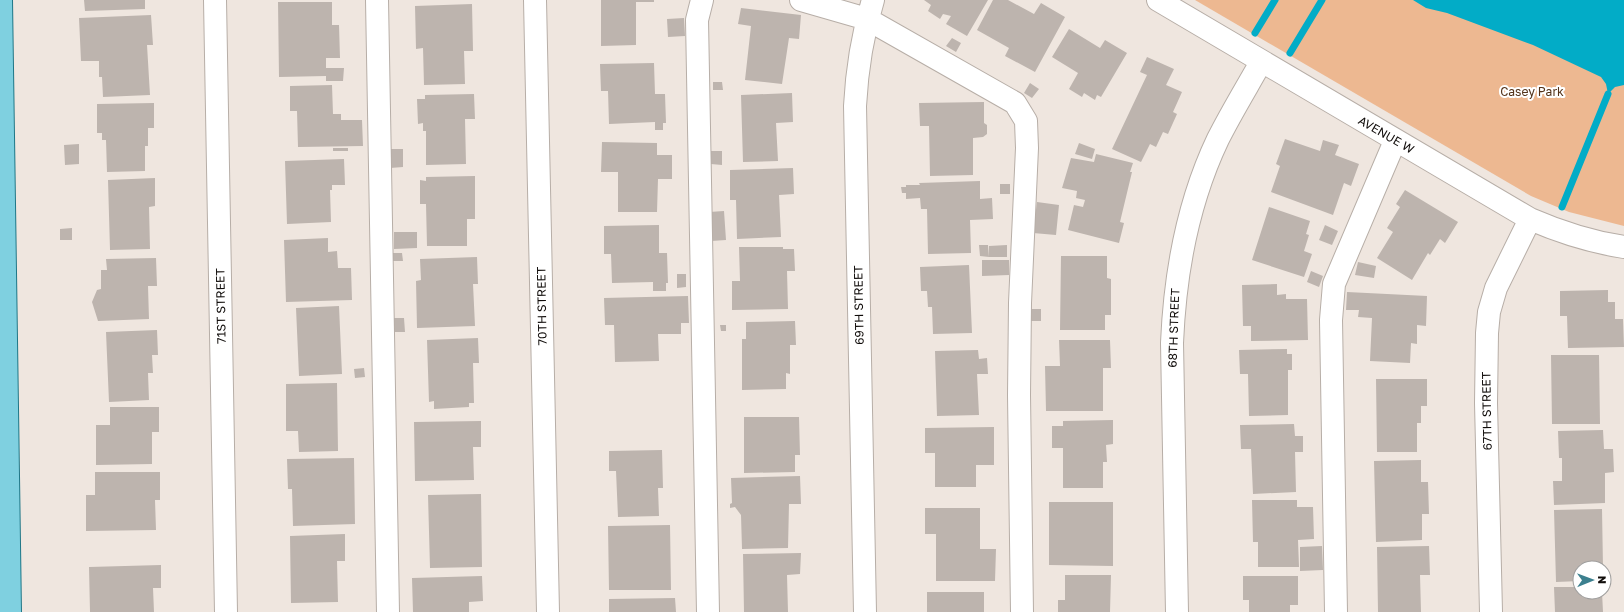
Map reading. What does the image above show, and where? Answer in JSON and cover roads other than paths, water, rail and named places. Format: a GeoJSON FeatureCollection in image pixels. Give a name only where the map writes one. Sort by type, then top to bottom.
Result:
{"type":"FeatureCollection","features":[{"type":"Feature","properties":{"kind":"main road"},"geometry":{"type":"LineString","coordinates":[[1,0],[10,612]]}},
{"type":"Feature","properties":{"kind":"street","name":"71ST STREET"},"geometry":{"type":"LineString","coordinates":[[215,0],[226,612]]}},
{"type":"Feature","properties":{"kind":"street"},"geometry":{"type":"LineString","coordinates":[[377,0],[388,612]]}},
{"type":"Feature","properties":{"kind":"street","name":"70TH STREET"},"geometry":{"type":"LineString","coordinates":[[535,0],[548,612]]}},
{"type":"Feature","properties":{"kind":"street"},"geometry":{"type":"LineString","coordinates":[[702,0],[696,20],[708,612]]}},
{"type":"Feature","properties":{"kind":"street"},"geometry":{"type":"LineString","coordinates":[[801,0],[870,10],[1015,103],[1026,121],[1027,148],[1020,303],[1019,395],[1022,612]]}},
{"type":"Feature","properties":{"kind":"street","name":"AVENUE W"},"geometry":{"type":"LineString","coordinates":[[1158,0],[1395,141],[1530,219],[1559,232],[1604,244],[1624,247]]}},
{"type":"Feature","properties":{"kind":"street","name":"69TH STREET"},"geometry":{"type":"LineString","coordinates":[[865,612],[855,106],[856,73],[861,42],[870,10]]}},
{"type":"Feature","properties":{"kind":"street","name":"68TH STREET"},"geometry":{"type":"LineString","coordinates":[[1177,612],[1172,343],[1177,270],[1183,240],[1204,173],[1218,139],[1261,62]]}},
{"type":"Feature","properties":{"kind":"street"},"geometry":{"type":"LineString","coordinates":[[1336,612],[1330,320],[1334,284],[1395,141]]}},
{"type":"Feature","properties":{"kind":"street","name":"67TH STREET"},"geometry":{"type":"LineString","coordinates":[[1491,612],[1486,403],[1486,333],[1489,312],[1496,288],[1530,219]]}},
{"type":"Feature","properties":{"kind":"water"},"geometry":{"type":"Polygon","coordinates":[[[1413,0],[1624,0],[1624,85],[1615,87],[1608,94],[1606,84],[1601,77],[1533,45],[1447,13],[1426,8],[1413,0]]]}},
{"type":"Feature","properties":{"kind":"waterway"},"geometry":{"type":"LineString","coordinates":[[1255,33],[1275,0]]}},
{"type":"Feature","properties":{"kind":"waterway"},"geometry":{"type":"LineString","coordinates":[[1290,53],[1322,0]]}},
{"type":"Feature","properties":{"kind":"waterway"},"geometry":{"type":"LineString","coordinates":[[1562,207],[1608,94]]}},
{"type":"Feature","properties":{"kind":"park label","name":"Casey Park"},"geometry":{"type":"Point","coordinates":[1532,92]}}]}
